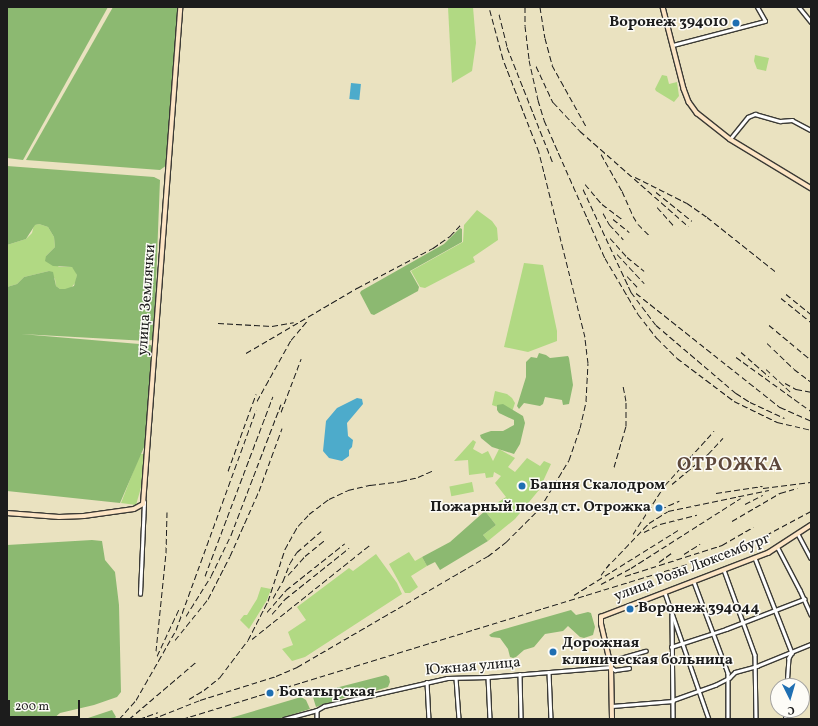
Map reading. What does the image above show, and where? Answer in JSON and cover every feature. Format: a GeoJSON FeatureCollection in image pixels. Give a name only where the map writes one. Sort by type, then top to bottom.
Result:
{"type":"FeatureCollection","features":[{"type":"Feature","properties":{"kind":"street","name":"улица Землячки"},"geometry":{"type":"LineString","coordinates":[[140,594],[144,502],[180,7]]}},
{"type":"Feature","properties":{"kind":"street"},"geometry":{"type":"LineString","coordinates":[[663,7],[684,89],[692,107],[704,120],[730,139],[811,188]]}},
{"type":"Feature","properties":{"kind":"street"},"geometry":{"type":"LineString","coordinates":[[673,45],[766,21],[757,7]]}},
{"type":"Feature","properties":{"kind":"street"},"geometry":{"type":"LineString","coordinates":[[799,7],[811,22]]}},
{"type":"Feature","properties":{"kind":"street"},"geometry":{"type":"LineString","coordinates":[[730,139],[748,117],[755,114],[780,122],[792,120],[811,130]]}},
{"type":"Feature","properties":{"kind":"street"},"geometry":{"type":"LineString","coordinates":[[7,513],[59,517],[84,516],[134,509],[141,506],[144,502]]}},
{"type":"Feature","properties":{"kind":"street","name":"улица Розы Люксембург"},"geometry":{"type":"LineString","coordinates":[[610,660],[601,617],[778,548],[811,525]]}},
{"type":"Feature","properties":{"kind":"street"},"geometry":{"type":"LineString","coordinates":[[798,534],[811,558]]}},
{"type":"Feature","properties":{"kind":"street"},"geometry":{"type":"LineString","coordinates":[[778,548],[811,615]]}},
{"type":"Feature","properties":{"kind":"street"},"geometry":{"type":"LineString","coordinates":[[755,558],[792,653]]}},
{"type":"Feature","properties":{"kind":"street"},"geometry":{"type":"LineString","coordinates":[[724,570],[756,655],[756,719]]}},
{"type":"Feature","properties":{"kind":"street"},"geometry":{"type":"LineString","coordinates":[[694,582],[729,678],[728,719]]}},
{"type":"Feature","properties":{"kind":"street"},"geometry":{"type":"LineString","coordinates":[[665,593],[684,644],[708,719]]}},
{"type":"Feature","properties":{"kind":"street"},"geometry":{"type":"LineString","coordinates":[[672,647],[775,611],[804,599]]}},
{"type":"Feature","properties":{"kind":"street"},"geometry":{"type":"LineString","coordinates":[[672,613],[673,719]]}},
{"type":"Feature","properties":{"kind":"street"},"geometry":{"type":"LineString","coordinates":[[612,706],[673,701],[729,678],[735,672],[757,666],[811,644]]}},
{"type":"Feature","properties":{"kind":"street"},"geometry":{"type":"LineString","coordinates":[[612,719],[610,660],[646,651]]}},
{"type":"Feature","properties":{"kind":"street"},"geometry":{"type":"LineString","coordinates":[[788,678],[789,658],[792,653]]}},
{"type":"Feature","properties":{"kind":"street"},"geometry":{"type":"LineString","coordinates":[[784,656],[789,658]]}},
{"type":"Feature","properties":{"kind":"street","name":"Южная улица"},"geometry":{"type":"LineString","coordinates":[[284,719],[317,710],[324,706],[427,682],[456,678],[629,668]]}},
{"type":"Feature","properties":{"kind":"street"},"geometry":{"type":"LineString","coordinates":[[549,672],[551,719]]}},
{"type":"Feature","properties":{"kind":"street"},"geometry":{"type":"LineString","coordinates":[[520,674],[521,719]]}},
{"type":"Feature","properties":{"kind":"street"},"geometry":{"type":"LineString","coordinates":[[488,677],[490,719]]}},
{"type":"Feature","properties":{"kind":"street"},"geometry":{"type":"LineString","coordinates":[[456,678],[459,719]]}},
{"type":"Feature","properties":{"kind":"street"},"geometry":{"type":"LineString","coordinates":[[427,682],[429,719]]}},
{"type":"Feature","properties":{"kind":"street"},"geometry":{"type":"LineString","coordinates":[[317,710],[317,719]]}},
{"type":"Feature","properties":{"kind":"green space"},"geometry":{"type":"Polygon","coordinates":[[[7,7],[108,7],[23,160],[7,158],[7,7]]]}},
{"type":"Feature","properties":{"kind":"green space"},"geometry":{"type":"Polygon","coordinates":[[[113,7],[179,7],[167,165],[160,170],[26,160],[113,7]]]}},
{"type":"Feature","properties":{"kind":"green space"},"geometry":{"type":"Polygon","coordinates":[[[448,7],[473,7],[476,43],[472,71],[452,83],[448,7]]]}},
{"type":"Feature","properties":{"kind":"green space"},"geometry":{"type":"Polygon","coordinates":[[[755,55],[769,58],[766,71],[757,69],[754,61],[755,55]]]}},
{"type":"Feature","properties":{"kind":"green space"},"geometry":{"type":"Polygon","coordinates":[[[662,75],[667,76],[669,84],[677,82],[679,96],[674,102],[655,89],[662,75]]]}},
{"type":"Feature","properties":{"kind":"green space"},"geometry":{"type":"Polygon","coordinates":[[[7,166],[154,177],[160,180],[154,335],[152,340],[147,341],[21,334],[151,345],[153,358],[145,445],[120,503],[7,491],[7,287],[17,284],[24,277],[49,271],[53,272],[56,286],[60,289],[65,289],[74,286],[77,275],[72,267],[53,266],[45,261],[46,256],[55,247],[54,237],[48,227],[39,224],[35,225],[26,239],[7,245],[7,166]]]}},
{"type":"Feature","properties":{"kind":"green space"},"geometry":{"type":"Polygon","coordinates":[[[477,210],[492,221],[497,228],[498,240],[473,257],[475,262],[425,288],[420,287],[411,271],[463,242],[464,225],[477,210]]]}},
{"type":"Feature","properties":{"kind":"green space"},"geometry":{"type":"Polygon","coordinates":[[[39,224],[48,227],[54,237],[55,247],[46,256],[59,267],[72,267],[75,269],[77,275],[76,282],[70,289],[60,289],[56,286],[55,279],[49,271],[24,277],[17,284],[7,287],[7,245],[26,239],[32,233],[34,225],[39,224]]]}},
{"type":"Feature","properties":{"kind":"green space"},"geometry":{"type":"Polygon","coordinates":[[[460,228],[462,229],[462,242],[410,271],[419,287],[418,291],[374,315],[371,314],[360,293],[361,291],[444,244],[460,228]]]}},
{"type":"Feature","properties":{"kind":"green space"},"geometry":{"type":"Polygon","coordinates":[[[524,263],[543,265],[557,331],[557,341],[528,352],[504,347],[524,263]]]}},
{"type":"Feature","properties":{"kind":"green space"},"geometry":{"type":"Polygon","coordinates":[[[539,353],[550,358],[568,356],[573,385],[569,404],[563,405],[562,400],[545,397],[543,404],[540,406],[524,403],[519,409],[517,406],[526,377],[526,362],[531,357],[537,358],[539,353]]]}},
{"type":"Feature","properties":{"kind":"green space"},"geometry":{"type":"Polygon","coordinates":[[[495,391],[507,394],[512,398],[515,403],[512,412],[492,405],[495,391]]]}},
{"type":"Feature","properties":{"kind":"green space"},"geometry":{"type":"Polygon","coordinates":[[[503,404],[523,416],[525,423],[520,444],[514,454],[492,447],[481,438],[480,435],[491,431],[503,431],[514,425],[514,420],[499,413],[497,410],[497,405],[503,404]]]}},
{"type":"Feature","properties":{"kind":"green space"},"geometry":{"type":"Polygon","coordinates":[[[473,440],[476,442],[473,449],[482,454],[488,451],[493,461],[499,449],[515,458],[508,467],[515,472],[527,458],[540,466],[544,461],[551,464],[539,490],[515,519],[488,541],[483,535],[496,525],[485,511],[506,497],[495,483],[501,476],[494,472],[493,477],[486,478],[485,473],[469,475],[468,460],[454,461],[473,440]]]}},
{"type":"Feature","properties":{"kind":"green space"},"geometry":{"type":"Polygon","coordinates":[[[140,454],[144,454],[142,484],[136,505],[121,503],[140,454]]]}},
{"type":"Feature","properties":{"kind":"green space"},"geometry":{"type":"Polygon","coordinates":[[[472,482],[474,492],[451,496],[449,486],[472,482]]]}},
{"type":"Feature","properties":{"kind":"green space"},"geometry":{"type":"Polygon","coordinates":[[[485,511],[496,525],[483,535],[488,541],[440,570],[435,562],[427,566],[422,557],[450,542],[485,511]]]}},
{"type":"Feature","properties":{"kind":"green space"},"geometry":{"type":"Polygon","coordinates":[[[92,540],[102,541],[105,560],[115,572],[119,605],[121,692],[117,697],[94,705],[60,713],[53,719],[7,719],[7,545],[92,540]]]}},
{"type":"Feature","properties":{"kind":"green space"},"geometry":{"type":"Polygon","coordinates":[[[409,552],[415,561],[422,557],[427,566],[411,576],[418,587],[410,593],[405,593],[389,564],[409,552]]]}},
{"type":"Feature","properties":{"kind":"green space"},"geometry":{"type":"Polygon","coordinates":[[[376,554],[397,583],[402,594],[305,657],[292,661],[282,649],[293,645],[288,632],[306,620],[297,607],[349,568],[353,571],[376,554]]]}},
{"type":"Feature","properties":{"kind":"green space"},"geometry":{"type":"Polygon","coordinates":[[[261,587],[271,589],[267,600],[249,629],[240,620],[244,615],[247,615],[257,599],[261,587]]]}},
{"type":"Feature","properties":{"kind":"green space"},"geometry":{"type":"Polygon","coordinates":[[[571,610],[576,615],[588,612],[591,613],[595,627],[593,635],[584,638],[580,637],[568,626],[563,631],[545,634],[534,647],[524,650],[513,658],[510,657],[508,649],[500,638],[491,637],[489,635],[494,632],[571,610]]]}},
{"type":"Feature","properties":{"kind":"green space"},"geometry":{"type":"Polygon","coordinates":[[[386,675],[389,677],[390,682],[388,687],[368,693],[356,694],[316,707],[312,694],[386,675]]]}},
{"type":"Feature","properties":{"kind":"green space"},"geometry":{"type":"Polygon","coordinates":[[[301,697],[306,700],[310,709],[278,719],[227,719],[301,697]]]}},
{"type":"Feature","properties":{"kind":"green space"},"geometry":{"type":"Polygon","coordinates":[[[112,710],[116,717],[114,719],[85,719],[112,710]]]}},
{"type":"Feature","properties":{"kind":"water"},"geometry":{"type":"Polygon","coordinates":[[[351,83],[361,84],[359,100],[349,99],[351,83]]]}},
{"type":"Feature","properties":{"kind":"water"},"geometry":{"type":"Polygon","coordinates":[[[357,398],[362,399],[363,404],[347,423],[348,436],[353,440],[352,447],[349,450],[349,456],[342,461],[329,458],[323,451],[326,421],[337,408],[357,398]]]}},
{"type":"Feature","properties":{"kind":"railway"},"geometry":{"type":"LineString","coordinates":[[152,719],[200,700],[276,676],[297,667],[488,556],[506,542],[540,508],[569,460],[580,428],[586,401],[588,363],[585,337],[539,152],[503,59],[489,7]]}},
{"type":"Feature","properties":{"kind":"railway"},"geometry":{"type":"LineString","coordinates":[[525,7],[525,26],[529,60],[544,120],[605,258],[638,314],[657,338],[677,358],[734,401],[777,422],[811,430]]}},
{"type":"Feature","properties":{"kind":"railway"},"geometry":{"type":"LineString","coordinates":[[540,7],[545,38],[552,65],[586,126]]}},
{"type":"Feature","properties":{"kind":"railway"},"geometry":{"type":"LineString","coordinates":[[499,14],[507,47],[553,163]]}},
{"type":"Feature","properties":{"kind":"railway"},"geometry":{"type":"LineString","coordinates":[[536,66],[553,102],[580,131],[688,226]]}},
{"type":"Feature","properties":{"kind":"railway"},"geometry":{"type":"LineString","coordinates":[[601,154],[622,191],[633,216],[638,224],[649,235]]}},
{"type":"Feature","properties":{"kind":"railway"},"geometry":{"type":"LineString","coordinates":[[635,177],[687,203],[775,271]]}},
{"type":"Feature","properties":{"kind":"railway"},"geometry":{"type":"LineString","coordinates":[[585,184],[602,204],[623,220]]}},
{"type":"Feature","properties":{"kind":"railway"},"geometry":{"type":"LineString","coordinates":[[583,189],[631,292],[656,325],[736,393],[750,402],[784,418]]}},
{"type":"Feature","properties":{"kind":"railway"},"geometry":{"type":"LineString","coordinates":[[656,192],[692,221]]}},
{"type":"Feature","properties":{"kind":"railway"},"geometry":{"type":"LineString","coordinates":[[657,207],[674,226]]}},
{"type":"Feature","properties":{"kind":"railway"},"geometry":{"type":"LineString","coordinates":[[603,213],[609,224],[623,239]]}},
{"type":"Feature","properties":{"kind":"railway"},"geometry":{"type":"LineString","coordinates":[[613,219],[629,232]]}},
{"type":"Feature","properties":{"kind":"railway"},"geometry":{"type":"LineString","coordinates":[[246,353],[357,288],[433,248],[450,236],[461,224]]}},
{"type":"Feature","properties":{"kind":"railway"},"geometry":{"type":"LineString","coordinates":[[610,238],[627,257],[644,271]]}},
{"type":"Feature","properties":{"kind":"railway"},"geometry":{"type":"LineString","coordinates":[[617,254],[644,283]]}},
{"type":"Feature","properties":{"kind":"railway"},"geometry":{"type":"LineString","coordinates":[[627,276],[638,288]]}},
{"type":"Feature","properties":{"kind":"railway"},"geometry":{"type":"LineString","coordinates":[[636,293],[780,407],[811,421]]}},
{"type":"Feature","properties":{"kind":"railway"},"geometry":{"type":"LineString","coordinates":[[786,294],[811,314]]}},
{"type":"Feature","properties":{"kind":"railway"},"geometry":{"type":"LineString","coordinates":[[781,298],[811,322]]}},
{"type":"Feature","properties":{"kind":"railway"},"geometry":{"type":"LineString","coordinates":[[257,401],[291,340],[308,320]]}},
{"type":"Feature","properties":{"kind":"railway"},"geometry":{"type":"LineString","coordinates":[[218,323],[272,326],[294,322]]}},
{"type":"Feature","properties":{"kind":"railway"},"geometry":{"type":"LineString","coordinates":[[769,325],[811,360]]}},
{"type":"Feature","properties":{"kind":"railway"},"geometry":{"type":"LineString","coordinates":[[767,343],[794,369],[811,382]]}},
{"type":"Feature","properties":{"kind":"railway"},"geometry":{"type":"LineString","coordinates":[[741,352],[769,376]]}},
{"type":"Feature","properties":{"kind":"railway"},"geometry":{"type":"LineString","coordinates":[[736,357],[811,411]]}},
{"type":"Feature","properties":{"kind":"railway"},"geometry":{"type":"LineString","coordinates":[[281,412],[301,359]]}},
{"type":"Feature","properties":{"kind":"railway"},"geometry":{"type":"LineString","coordinates":[[766,369],[790,391]]}},
{"type":"Feature","properties":{"kind":"railway"},"geometry":{"type":"LineString","coordinates":[[785,383],[796,389],[811,392]]}},
{"type":"Feature","properties":{"kind":"railway"},"geometry":{"type":"LineString","coordinates":[[614,467],[626,426],[626,401],[623,386]]}},
{"type":"Feature","properties":{"kind":"railway"},"geometry":{"type":"LineString","coordinates":[[228,471],[256,394]]}},
{"type":"Feature","properties":{"kind":"railway"},"geometry":{"type":"LineString","coordinates":[[205,576],[273,396]]}},
{"type":"Feature","properties":{"kind":"railway"},"geometry":{"type":"LineString","coordinates":[[186,616],[211,576],[231,535],[281,404]]}},
{"type":"Feature","properties":{"kind":"railway"},"geometry":{"type":"LineString","coordinates":[[119,719],[136,700],[176,630],[256,410]]}},
{"type":"Feature","properties":{"kind":"railway"},"geometry":{"type":"LineString","coordinates":[[175,640],[208,599],[230,556],[259,491],[282,428]]}},
{"type":"Feature","properties":{"kind":"railway"},"geometry":{"type":"LineString","coordinates":[[633,534],[665,485],[714,431]]}},
{"type":"Feature","properties":{"kind":"railway"},"geometry":{"type":"LineString","coordinates":[[672,484],[708,454],[723,438]]}},
{"type":"Feature","properties":{"kind":"railway"},"geometry":{"type":"LineString","coordinates":[[189,699],[204,690],[220,677],[248,640],[268,601],[285,549],[298,526],[309,514],[329,499],[348,490],[370,485],[401,481],[418,477],[434,470]]}},
{"type":"Feature","properties":{"kind":"railway"},"geometry":{"type":"LineString","coordinates":[[763,488],[811,482]]}},
{"type":"Feature","properties":{"kind":"railway"},"geometry":{"type":"LineString","coordinates":[[716,493],[762,486]]}},
{"type":"Feature","properties":{"kind":"railway"},"geometry":{"type":"LineString","coordinates":[[732,521],[780,493],[797,488]]}},
{"type":"Feature","properties":{"kind":"railway"},"geometry":{"type":"LineString","coordinates":[[606,568],[649,523],[668,511],[769,490]]}},
{"type":"Feature","properties":{"kind":"railway"},"geometry":{"type":"LineString","coordinates":[[745,504],[763,495]]}},
{"type":"Feature","properties":{"kind":"railway"},"geometry":{"type":"LineString","coordinates":[[601,584],[631,568],[741,498]]}},
{"type":"Feature","properties":{"kind":"railway"},"geometry":{"type":"LineString","coordinates":[[660,509],[679,501]]}},
{"type":"Feature","properties":{"kind":"railway"},"geometry":{"type":"LineString","coordinates":[[182,719],[720,554],[766,535],[811,511]]}},
{"type":"Feature","properties":{"kind":"railway"},"geometry":{"type":"LineString","coordinates":[[156,651],[166,553],[167,512]]}},
{"type":"Feature","properties":{"kind":"railway"},"geometry":{"type":"LineString","coordinates":[[644,532],[660,524],[697,515]]}},
{"type":"Feature","properties":{"kind":"railway"},"geometry":{"type":"LineString","coordinates":[[625,576],[722,545],[753,527]]}},
{"type":"Feature","properties":{"kind":"railway"},"geometry":{"type":"LineString","coordinates":[[574,595],[678,530]]}},
{"type":"Feature","properties":{"kind":"railway"},"geometry":{"type":"LineString","coordinates":[[273,598],[297,552],[321,531]]}},
{"type":"Feature","properties":{"kind":"railway"},"geometry":{"type":"LineString","coordinates":[[288,575],[305,556],[325,540]]}},
{"type":"Feature","properties":{"kind":"railway"},"geometry":{"type":"LineString","coordinates":[[267,612],[286,590],[345,543]]}},
{"type":"Feature","properties":{"kind":"railway"},"geometry":{"type":"LineString","coordinates":[[252,639],[371,544]]}},
{"type":"Feature","properties":{"kind":"railway"},"geometry":{"type":"LineString","coordinates":[[684,554],[700,544]]}},
{"type":"Feature","properties":{"kind":"railway"},"geometry":{"type":"LineString","coordinates":[[272,614],[285,599],[349,548]]}},
{"type":"Feature","properties":{"kind":"railway"},"geometry":{"type":"LineString","coordinates":[[659,562],[673,552]]}},
{"type":"Feature","properties":{"kind":"railway"},"geometry":{"type":"LineString","coordinates":[[601,575],[609,564]]}},
{"type":"Feature","properties":{"kind":"railway"},"geometry":{"type":"LineString","coordinates":[[157,656],[179,609]]}},
{"type":"Feature","properties":{"kind":"railway"},"geometry":{"type":"LineString","coordinates":[[129,719],[196,662]]}},
{"type":"Feature","properties":{"kind":"railway"},"geometry":{"type":"LineString","coordinates":[[139,719],[158,712]]}},
{"type":"Feature","properties":{"kind":"place","name":"Воронеж 394010"},"geometry":{"type":"Point","coordinates":[736,23]}},
{"type":"Feature","properties":{"kind":"place","name":"Башня Скалодром"},"geometry":{"type":"Point","coordinates":[522,486]}},
{"type":"Feature","properties":{"kind":"place","name":"Пожарный поезд ст. Отрожка"},"geometry":{"type":"Point","coordinates":[659,508]}},
{"type":"Feature","properties":{"kind":"place","name":"Воронеж 394044"},"geometry":{"type":"Point","coordinates":[630,609]}},
{"type":"Feature","properties":{"kind":"place","name":"Дорожная клиническая больница"},"geometry":{"type":"Point","coordinates":[553,652]}},
{"type":"Feature","properties":{"kind":"place","name":"Богатырская"},"geometry":{"type":"Point","coordinates":[270,693]}},
{"type":"Feature","properties":{"kind":"district","name":"ОТРОЖКА"},"geometry":{"type":"Point","coordinates":[730,466]}}]}
